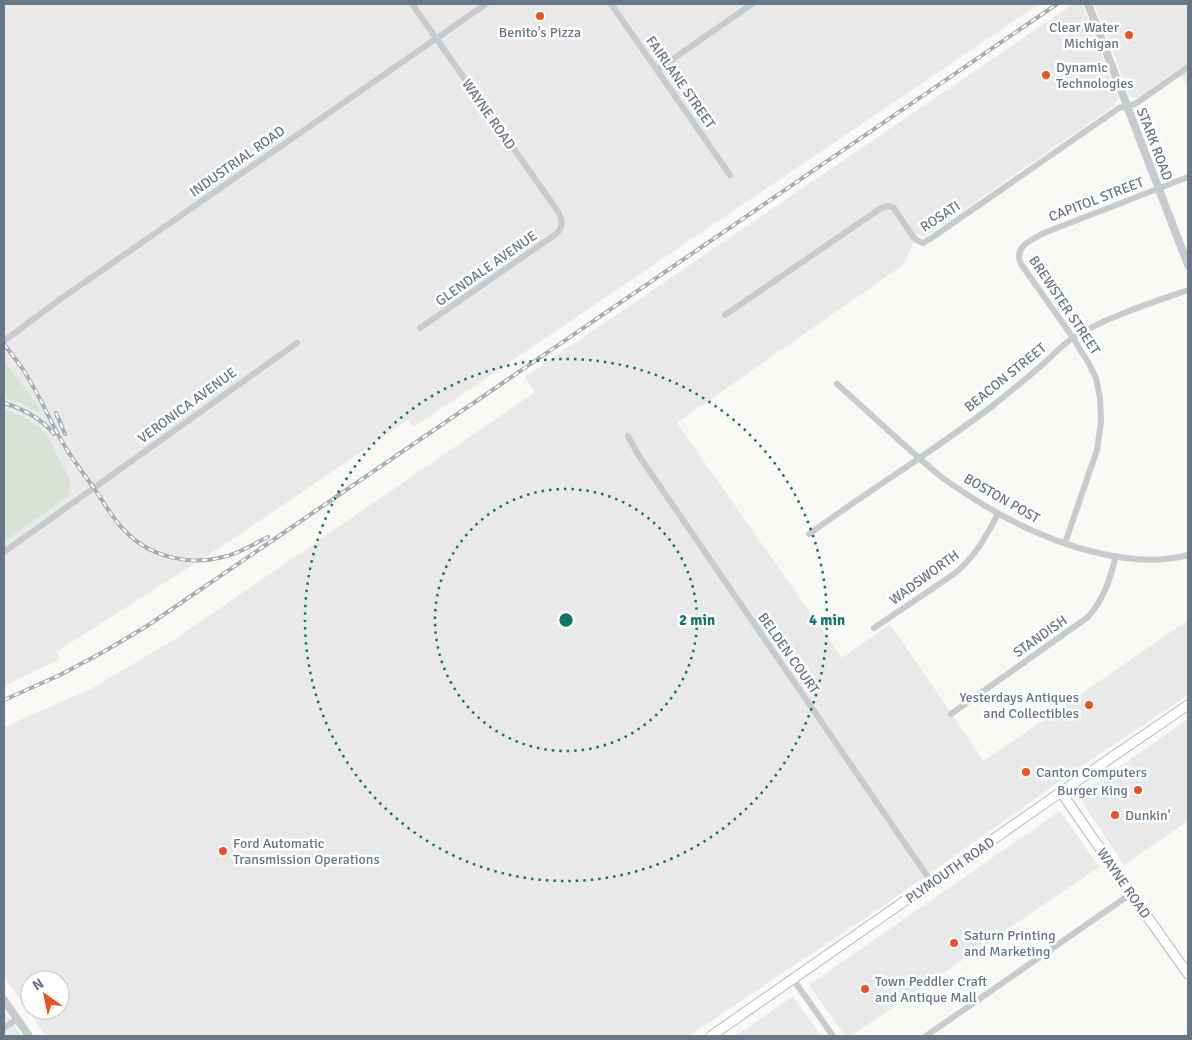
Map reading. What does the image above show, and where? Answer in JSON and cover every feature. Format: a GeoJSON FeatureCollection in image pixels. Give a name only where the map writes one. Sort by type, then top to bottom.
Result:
{"type":"FeatureCollection","features":[{"type":"Feature","properties":{"kind":"main road","name":"PLYMOUTH ROAD"},"geometry":{"type":"LineString","coordinates":[[711,1036],[1188,705]]}},
{"type":"Feature","properties":{"kind":"main road","name":"WAYNE ROAD"},"geometry":{"type":"LineString","coordinates":[[1062,792],[1188,974]]}},
{"type":"Feature","properties":{"kind":"street","name":"WAYNE ROAD"},"geometry":{"type":"LineString","coordinates":[[412,4],[559,213],[562,225]]}},
{"type":"Feature","properties":{"kind":"street","name":"INDUSTRIAL ROAD"},"geometry":{"type":"LineString","coordinates":[[4,341],[60,300],[486,4]]}},
{"type":"Feature","properties":{"kind":"street","name":"FAIRLANE STREET"},"geometry":{"type":"LineString","coordinates":[[612,4],[730,175]]}},
{"type":"Feature","properties":{"kind":"street"},"geometry":{"type":"LineString","coordinates":[[658,70],[752,4]]}},
{"type":"Feature","properties":{"kind":"street","name":"STARK ROAD"},"geometry":{"type":"LineString","coordinates":[[1088,4],[1188,265]]}},
{"type":"Feature","properties":{"kind":"street"},"geometry":{"type":"LineString","coordinates":[[1127,106],[1135,104],[1188,68]]}},
{"type":"Feature","properties":{"kind":"street","name":"ROSATI"},"geometry":{"type":"LineString","coordinates":[[725,315],[881,208],[893,207],[914,238],[918,242],[923,243],[1119,108],[1127,106]]}},
{"type":"Feature","properties":{"kind":"street","name":"CAPITOL STREET"},"geometry":{"type":"LineString","coordinates":[[1019,253],[1025,244],[1044,233],[1188,177]]}},
{"type":"Feature","properties":{"kind":"street","name":"GLENDALE AVENUE"},"geometry":{"type":"LineString","coordinates":[[420,328],[556,234],[562,225]]}},
{"type":"Feature","properties":{"kind":"street","name":"BREWSTER STREET"},"geometry":{"type":"LineString","coordinates":[[1019,253],[1021,264],[1088,362],[1096,378],[1100,398],[1101,422],[1097,450],[1065,543]]}},
{"type":"Feature","properties":{"kind":"street","name":"BEACON STREET"},"geometry":{"type":"LineString","coordinates":[[809,534],[995,403],[1073,338],[1101,324],[1188,290]]}},
{"type":"Feature","properties":{"kind":"street","name":"VERONICA AVENUE"},"geometry":{"type":"LineString","coordinates":[[4,552],[297,343]]}},
{"type":"Feature","properties":{"kind":"street","name":"BOSTON POST"},"geometry":{"type":"LineString","coordinates":[[837,384],[940,476],[998,514],[1022,526],[1088,551],[1131,559],[1170,560],[1188,555]]}},
{"type":"Feature","properties":{"kind":"street","name":"BELDEN COURT"},"geometry":{"type":"LineString","coordinates":[[628,436],[637,454],[932,882]]}},
{"type":"Feature","properties":{"kind":"street","name":"WADSWORTH"},"geometry":{"type":"LineString","coordinates":[[874,628],[964,566],[979,548],[998,514]]}},
{"type":"Feature","properties":{"kind":"street","name":"STANDISH"},"geometry":{"type":"LineString","coordinates":[[951,714],[1088,617],[1104,595],[1116,556]]}},
{"type":"Feature","properties":{"kind":"street"},"geometry":{"type":"LineString","coordinates":[[926,1036],[1132,894]]}},
{"type":"Feature","properties":{"kind":"street"},"geometry":{"type":"LineString","coordinates":[[793,979],[833,1036]]}},
{"type":"Feature","properties":{"kind":"street"},"geometry":{"type":"LineString","coordinates":[[4,1000],[29,1036]]}},
{"type":"Feature","properties":{"kind":"street"},"geometry":{"type":"LineString","coordinates":[[4,1028],[17,1019]]}},
{"type":"Feature","properties":{"kind":"shaded area"},"geometry":{"type":"Polygon","coordinates":[[[4,4],[1039,4],[414,427],[408,420],[230,541],[56,652],[60,659],[4,686],[4,4]]]}},
{"type":"Feature","properties":{"kind":"shaded area"},"geometry":{"type":"Polygon","coordinates":[[[1073,4],[1082,4],[1117,94],[1118,99],[1114,106],[932,232],[924,236],[917,235],[903,265],[677,423],[842,658],[890,624],[984,761],[1188,620],[1188,695],[1080,767],[889,902],[689,1036],[46,1036],[35,1020],[70,1020],[70,970],[20,970],[20,999],[4,976],[4,727],[91,689],[175,639],[535,392],[525,377],[1073,4]]]}},
{"type":"Feature","properties":{"kind":"shaded area"},"geometry":{"type":"Polygon","coordinates":[[[1094,4],[1188,4],[1188,90],[1179,69],[1139,97],[1130,96],[1094,4]]]}},
{"type":"Feature","properties":{"kind":"shaded area"},"geometry":{"type":"Polygon","coordinates":[[[4,361],[39,407],[39,413],[21,403],[4,398],[4,361]]]}},
{"type":"Feature","properties":{"kind":"shaded area"},"geometry":{"type":"Polygon","coordinates":[[[4,409],[22,416],[43,430],[50,439],[55,453],[69,478],[70,489],[69,495],[4,542],[4,409]]]}},
{"type":"Feature","properties":{"kind":"shaded area"},"geometry":{"type":"Polygon","coordinates":[[[1188,719],[1188,821],[1124,865],[1078,796],[1188,719]]]}},
{"type":"Feature","properties":{"kind":"shaded area"},"geometry":{"type":"Polygon","coordinates":[[[1060,811],[1099,867],[851,1036],[845,1036],[809,985],[1060,811]]]}},
{"type":"Feature","properties":{"kind":"shaded area"},"geometry":{"type":"Polygon","coordinates":[[[793,996],[821,1036],[736,1036],[793,996]]]}},
{"type":"Feature","properties":{"kind":"shaded area"},"geometry":{"type":"Polygon","coordinates":[[[4,1011],[22,1036],[4,1036],[4,1011]]]}},
{"type":"Feature","properties":{"kind":"railway"},"geometry":{"type":"LineString","coordinates":[[4,700],[60,675],[147,626],[1057,4]]}},
{"type":"Feature","properties":{"kind":"railway"},"geometry":{"type":"LineString","coordinates":[[4,344],[29,379],[72,458],[116,521],[135,540],[158,553],[171,557],[184,560],[210,560],[229,556],[268,537]]}},
{"type":"Feature","properties":{"kind":"railway"},"geometry":{"type":"LineString","coordinates":[[4,403],[31,415],[54,434]]}},
{"type":"Feature","properties":{"kind":"railway"},"geometry":{"type":"LineString","coordinates":[[56,413],[65,434]]}},
{"type":"Feature","properties":{"kind":"place","name":"Benito's Pizza"},"geometry":{"type":"Point","coordinates":[540,16]}},
{"type":"Feature","properties":{"kind":"place","name":"Clear Water Michigan"},"geometry":{"type":"Point","coordinates":[1129,35]}},
{"type":"Feature","properties":{"kind":"place","name":"Dynamic Technologies"},"geometry":{"type":"Point","coordinates":[1046,75]}},
{"type":"Feature","properties":{"kind":"place","name":"Yesterdays Antiques and Collectibles"},"geometry":{"type":"Point","coordinates":[1089,705]}},
{"type":"Feature","properties":{"kind":"place","name":"Canton Computers"},"geometry":{"type":"Point","coordinates":[1026,772]}},
{"type":"Feature","properties":{"kind":"place","name":"Burger King"},"geometry":{"type":"Point","coordinates":[1138,790]}},
{"type":"Feature","properties":{"kind":"place","name":"Dunkin'"},"geometry":{"type":"Point","coordinates":[1115,815]}},
{"type":"Feature","properties":{"kind":"place","name":"Ford Automatic Transmission Operations"},"geometry":{"type":"Point","coordinates":[223,851]}},
{"type":"Feature","properties":{"kind":"place","name":"Saturn Printing and Marketing"},"geometry":{"type":"Point","coordinates":[954,943]}},
{"type":"Feature","properties":{"kind":"place","name":"Town Peddler Craft and Antique Mall"},"geometry":{"type":"Point","coordinates":[865,989]}}]}
